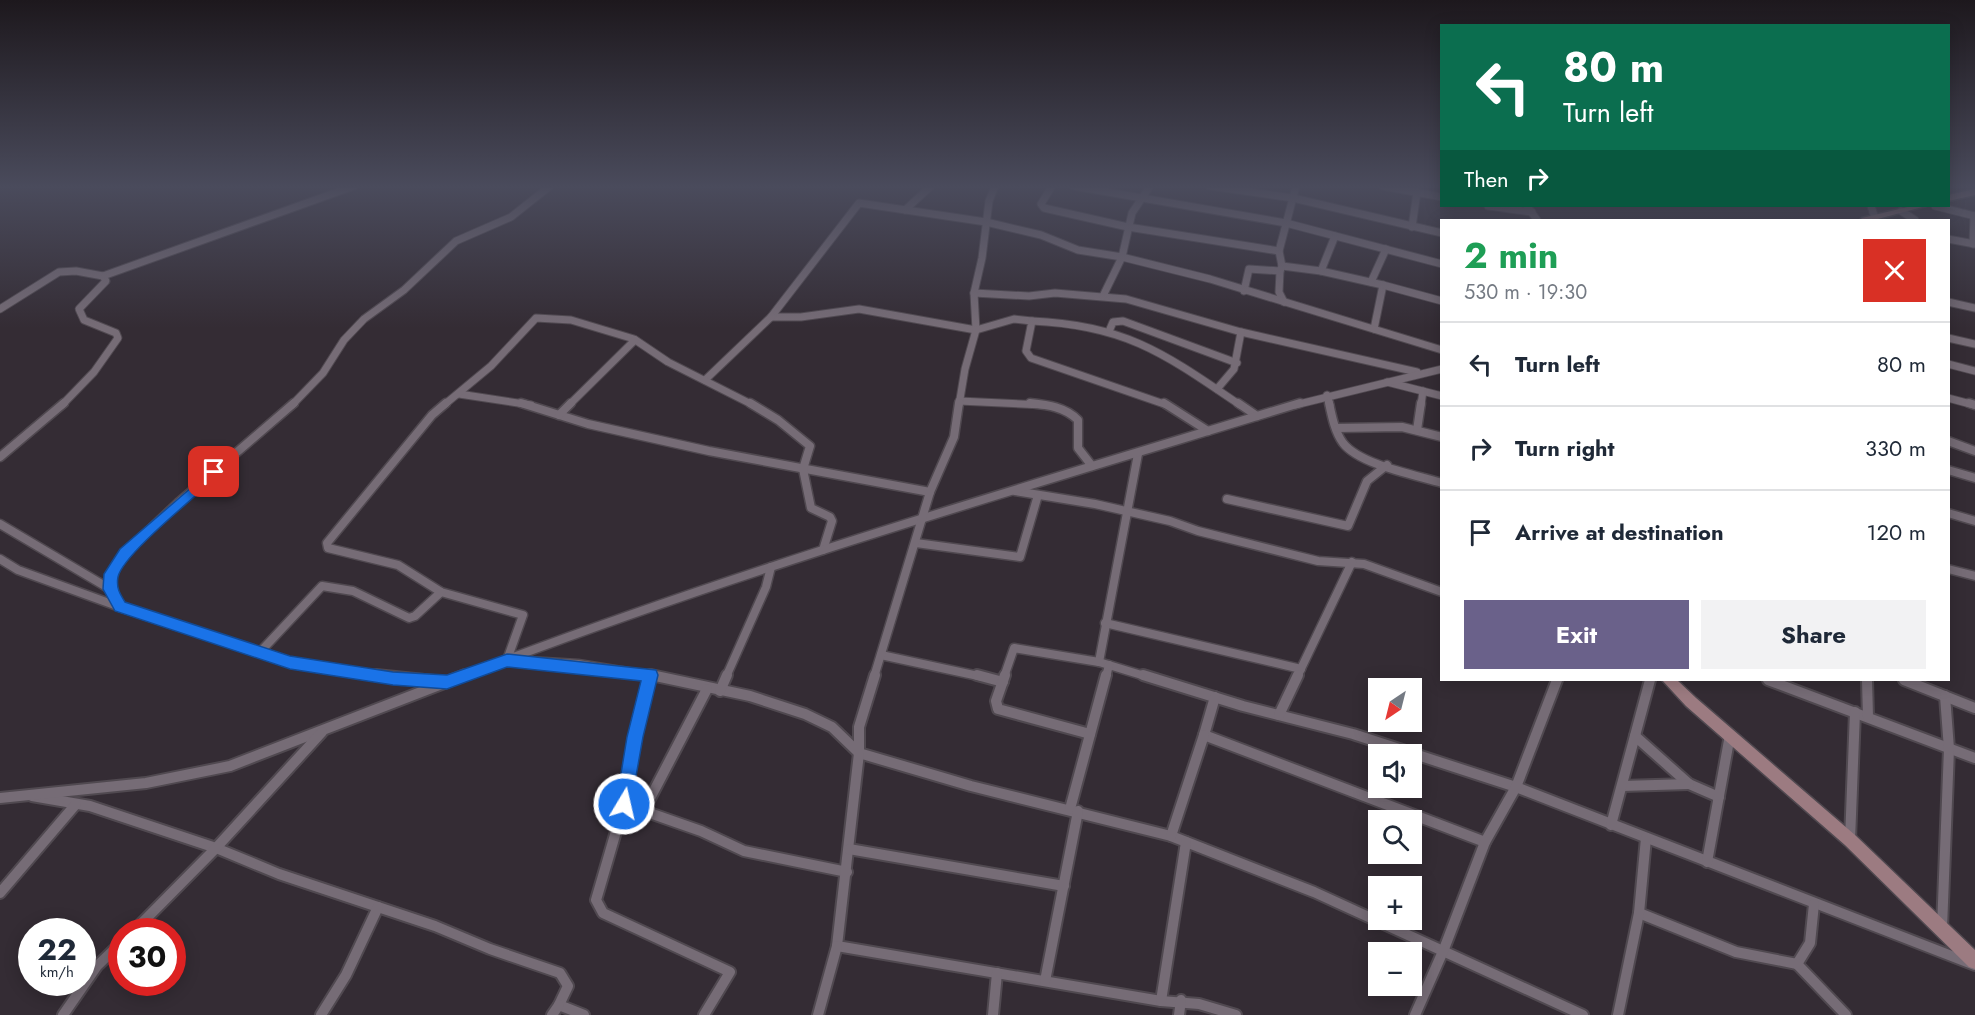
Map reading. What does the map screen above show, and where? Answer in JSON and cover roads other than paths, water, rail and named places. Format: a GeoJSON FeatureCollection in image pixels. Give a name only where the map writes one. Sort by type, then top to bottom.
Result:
{"type":"FeatureCollection","features":[{"type":"Feature","properties":{"kind":"main road"},"geometry":{"type":"LineString","coordinates":[[1670,681],[1850,840],[1942,928],[1975,963]]}},
{"type":"Feature","properties":{"kind":"main road"},"geometry":{"type":"LineString","coordinates":[[1681,681],[1698,698],[1711,718]]}},
{"type":"Feature","properties":{"kind":"street"},"geometry":{"type":"LineString","coordinates":[[0,309],[60,272],[76,271],[103,276],[222,233]]}},
{"type":"Feature","properties":{"kind":"street"},"geometry":{"type":"LineString","coordinates":[[110,589],[111,574],[125,553],[178,503],[298,400],[323,373],[344,340],[364,319],[404,290],[456,241],[473,233]]}},
{"type":"Feature","properties":{"kind":"street"},"geometry":{"type":"LineString","coordinates":[[705,381],[771,317],[836,233]]}},
{"type":"Feature","properties":{"kind":"street"},"geometry":{"type":"LineString","coordinates":[[818,1015],[837,946],[859,753],[859,727],[930,492],[954,437],[959,401],[976,330],[974,293],[985,233]]}},
{"type":"Feature","properties":{"kind":"street"},"geometry":{"type":"LineString","coordinates":[[1034,233],[1078,250],[1122,257],[1210,279],[1440,349]]}},
{"type":"Feature","properties":{"kind":"street"},"geometry":{"type":"LineString","coordinates":[[1103,296],[1122,257],[1127,233]]}},
{"type":"Feature","properties":{"kind":"street"},"geometry":{"type":"LineString","coordinates":[[1163,233],[1279,251]]}},
{"type":"Feature","properties":{"kind":"street"},"geometry":{"type":"LineString","coordinates":[[1284,233],[1279,251],[1281,268],[1279,292],[1284,302]]}},
{"type":"Feature","properties":{"kind":"street"},"geometry":{"type":"LineString","coordinates":[[1324,233],[1440,263]]}},
{"type":"Feature","properties":{"kind":"street"},"geometry":{"type":"LineString","coordinates":[[1321,271],[1335,236]]}},
{"type":"Feature","properties":{"kind":"street"},"geometry":{"type":"LineString","coordinates":[[1950,239],[1974,244]]}},
{"type":"Feature","properties":{"kind":"street"},"geometry":{"type":"LineString","coordinates":[[1371,282],[1386,249]]}},
{"type":"Feature","properties":{"kind":"street"},"geometry":{"type":"LineString","coordinates":[[1244,291],[1249,269],[1281,268],[1321,271],[1440,300]]}},
{"type":"Feature","properties":{"kind":"street"},"geometry":{"type":"LineString","coordinates":[[0,458],[75,393],[105,361],[118,338],[117,333],[84,321],[80,309],[106,281],[103,276]]}},
{"type":"Feature","properties":{"kind":"street"},"geometry":{"type":"LineString","coordinates":[[1374,329],[1383,285]]}},
{"type":"Feature","properties":{"kind":"street"},"geometry":{"type":"LineString","coordinates":[[974,293],[1103,296],[1126,299],[1241,332],[1421,373]]}},
{"type":"Feature","properties":{"kind":"street"},"geometry":{"type":"LineString","coordinates":[[1950,302],[1975,308]]}},
{"type":"Feature","properties":{"kind":"street"},"geometry":{"type":"LineString","coordinates":[[771,317],[801,317],[860,309],[976,330],[1014,319],[1062,321],[1110,329],[1151,347],[1257,416]]}},
{"type":"Feature","properties":{"kind":"street"},"geometry":{"type":"LineString","coordinates":[[507,660],[523,615],[441,592],[398,566],[338,552],[328,548],[327,543],[432,415],[491,366],[536,318],[586,324],[635,340],[669,363],[763,409],[795,431],[810,446],[803,469],[811,508],[832,521],[823,550]]}},
{"type":"Feature","properties":{"kind":"street"},"geometry":{"type":"LineString","coordinates":[[1032,321],[1026,351],[1031,358],[1148,396],[1172,407],[1208,431]]}},
{"type":"Feature","properties":{"kind":"street"},"geometry":{"type":"LineString","coordinates":[[1110,329],[1113,322],[1123,321],[1237,363]]}},
{"type":"Feature","properties":{"kind":"street"},"geometry":{"type":"LineString","coordinates":[[1217,390],[1237,363],[1241,332]]}},
{"type":"Feature","properties":{"kind":"street"},"geometry":{"type":"LineString","coordinates":[[1950,338],[1975,344]]}},
{"type":"Feature","properties":{"kind":"street"},"geometry":{"type":"LineString","coordinates":[[559,415],[635,340]]}},
{"type":"Feature","properties":{"kind":"street"},"geometry":{"type":"LineString","coordinates":[[1950,365],[1975,371]]}},
{"type":"Feature","properties":{"kind":"street"},"geometry":{"type":"LineString","coordinates":[[0,798],[20,794],[146,783],[230,766],[447,682],[666,602],[771,567],[924,517],[1327,395],[1440,369]]}},
{"type":"Feature","properties":{"kind":"street"},"geometry":{"type":"LineString","coordinates":[[1384,381],[1440,395]]}},
{"type":"Feature","properties":{"kind":"street"},"geometry":{"type":"LineString","coordinates":[[1417,430],[1423,391]]}},
{"type":"Feature","properties":{"kind":"street"},"geometry":{"type":"LineString","coordinates":[[459,394],[532,405],[588,424],[709,451],[930,492]]}},
{"type":"Feature","properties":{"kind":"street"},"geometry":{"type":"LineString","coordinates":[[1327,395],[1337,428],[1348,448],[1387,465],[1440,482]]}},
{"type":"Feature","properties":{"kind":"street"},"geometry":{"type":"LineString","coordinates":[[1950,399],[1975,405]]}},
{"type":"Feature","properties":{"kind":"street"},"geometry":{"type":"LineString","coordinates":[[959,401],[1038,404],[1073,414],[1079,422],[1077,448],[1092,466]]}},
{"type":"Feature","properties":{"kind":"street"},"geometry":{"type":"LineString","coordinates":[[1337,428],[1402,427],[1440,436]]}},
{"type":"Feature","properties":{"kind":"street"},"geometry":{"type":"LineString","coordinates":[[1950,442],[1975,451]]}},
{"type":"Feature","properties":{"kind":"street"},"geometry":{"type":"LineString","coordinates":[[1045,981],[1064,886],[1074,810],[1104,664],[1105,624],[1138,454]]}},
{"type":"Feature","properties":{"kind":"street"},"geometry":{"type":"LineString","coordinates":[[1227,499],[1348,526],[1367,481],[1387,465]]}},
{"type":"Feature","properties":{"kind":"street"},"geometry":{"type":"LineString","coordinates":[[1950,471],[1975,478]]}},
{"type":"Feature","properties":{"kind":"street"},"geometry":{"type":"LineString","coordinates":[[1011,491],[1127,511],[1318,561],[1364,564],[1440,591]]}},
{"type":"Feature","properties":{"kind":"street"},"geometry":{"type":"LineString","coordinates":[[916,543],[1020,557],[1038,495]]}},
{"type":"Feature","properties":{"kind":"street"},"geometry":{"type":"LineString","coordinates":[[1950,514],[1975,521]]}},
{"type":"Feature","properties":{"kind":"street"},"geometry":{"type":"LineString","coordinates":[[0,524],[110,589],[120,607]]}},
{"type":"Feature","properties":{"kind":"street"},"geometry":{"type":"LineString","coordinates":[[1,562],[120,607],[290,662],[393,678],[447,682]]}},
{"type":"Feature","properties":{"kind":"street"},"geometry":{"type":"LineString","coordinates":[[1279,715],[1352,562]]}},
{"type":"Feature","properties":{"kind":"street"},"geometry":{"type":"LineString","coordinates":[[720,691],[766,587],[771,567]]}},
{"type":"Feature","properties":{"kind":"street"},"geometry":{"type":"LineString","coordinates":[[1950,570],[1975,576]]}},
{"type":"Feature","properties":{"kind":"street"},"geometry":{"type":"LineString","coordinates":[[261,651],[322,585],[333,585],[363,596],[409,618],[415,616],[441,592]]}},
{"type":"Feature","properties":{"kind":"street"},"geometry":{"type":"LineString","coordinates":[[1105,624],[1301,669]]}},
{"type":"Feature","properties":{"kind":"street"},"geometry":{"type":"LineString","coordinates":[[1090,734],[998,710],[996,700],[1014,648],[1104,664],[1353,734],[1516,787],[1814,904],[1975,963]]}},
{"type":"Feature","properties":{"kind":"street"},"geometry":{"type":"LineString","coordinates":[[881,655],[936,665],[1003,682]]}},
{"type":"Feature","properties":{"kind":"street"},"geometry":{"type":"LineString","coordinates":[[507,660],[578,664],[650,675],[707,689],[750,696],[805,714],[832,727],[859,753],[971,786],[1171,836],[1314,892],[1444,949],[1583,1015]]}},
{"type":"Feature","properties":{"kind":"street"},"geometry":{"type":"LineString","coordinates":[[650,675],[635,737],[624,804],[596,893],[596,900],[603,913],[730,972],[704,1015]]}},
{"type":"Feature","properties":{"kind":"street"},"geometry":{"type":"LineString","coordinates":[[1415,1015],[1444,949],[1485,842],[1516,787],[1557,681]]}},
{"type":"Feature","properties":{"kind":"street"},"geometry":{"type":"LineString","coordinates":[[1611,825],[1650,681]]}},
{"type":"Feature","properties":{"kind":"street"},"geometry":{"type":"LineString","coordinates":[[1771,681],[1975,758]]}},
{"type":"Feature","properties":{"kind":"street"},"geometry":{"type":"LineString","coordinates":[[1867,681],[1868,717]]}},
{"type":"Feature","properties":{"kind":"street"},"geometry":{"type":"LineString","coordinates":[[1907,681],[1975,708]]}},
{"type":"Feature","properties":{"kind":"street"},"geometry":{"type":"LineString","coordinates":[[644,810],[707,689]]}},
{"type":"Feature","properties":{"kind":"street"},"geometry":{"type":"LineString","coordinates":[[1942,928],[1949,749],[1945,696]]}},
{"type":"Feature","properties":{"kind":"street"},"geometry":{"type":"LineString","coordinates":[[1171,836],[1215,697]]}},
{"type":"Feature","properties":{"kind":"street"},"geometry":{"type":"LineString","coordinates":[[1850,840],[1855,712]]}},
{"type":"Feature","properties":{"kind":"street"},"geometry":{"type":"LineString","coordinates":[[147,918],[216,848],[324,730]]}},
{"type":"Feature","properties":{"kind":"street"},"geometry":{"type":"LineString","coordinates":[[1204,735],[1485,842]]}},
{"type":"Feature","properties":{"kind":"street"},"geometry":{"type":"LineString","coordinates":[[1707,862],[1730,735]]}},
{"type":"Feature","properties":{"kind":"street"},"geometry":{"type":"LineString","coordinates":[[1635,736],[1689,784],[1719,797]]}},
{"type":"Feature","properties":{"kind":"street"},"geometry":{"type":"LineString","coordinates":[[1622,786],[1689,784]]}},
{"type":"Feature","properties":{"kind":"street"},"geometry":{"type":"LineString","coordinates":[[20,794],[75,804],[216,848],[279,874],[560,973],[568,986],[556,1010],[584,1015]]}},
{"type":"Feature","properties":{"kind":"street"},"geometry":{"type":"LineString","coordinates":[[0,893],[75,804]]}},
{"type":"Feature","properties":{"kind":"street"},"geometry":{"type":"LineString","coordinates":[[624,804],[744,851],[847,872]]}},
{"type":"Feature","properties":{"kind":"street"},"geometry":{"type":"LineString","coordinates":[[1618,1015],[1639,913],[1646,838]]}},
{"type":"Feature","properties":{"kind":"street"},"geometry":{"type":"LineString","coordinates":[[1161,1002],[1186,842]]}},
{"type":"Feature","properties":{"kind":"street"},"geometry":{"type":"LineString","coordinates":[[849,849],[1064,886]]}},
{"type":"Feature","properties":{"kind":"street"},"geometry":{"type":"LineString","coordinates":[[1797,964],[1806,955],[1814,937],[1814,904]]}},
{"type":"Feature","properties":{"kind":"street"},"geometry":{"type":"LineString","coordinates":[[321,1015],[346,975],[378,907]]}},
{"type":"Feature","properties":{"kind":"street"},"geometry":{"type":"LineString","coordinates":[[1639,913],[1714,944],[1779,963],[1797,964],[1846,1015]]}},
{"type":"Feature","properties":{"kind":"street"},"geometry":{"type":"LineString","coordinates":[[837,946],[1161,1002],[1181,1000],[1236,1015]]}},
{"type":"Feature","properties":{"kind":"street"},"geometry":{"type":"LineString","coordinates":[[63,1015],[97,966],[108,955]]}},
{"type":"Feature","properties":{"kind":"street"},"geometry":{"type":"LineString","coordinates":[[993,1015],[997,974]]}},
{"type":"Feature","properties":{"kind":"street"},"geometry":{"type":"LineString","coordinates":[[1179,1015],[1181,1000]]}}]}
